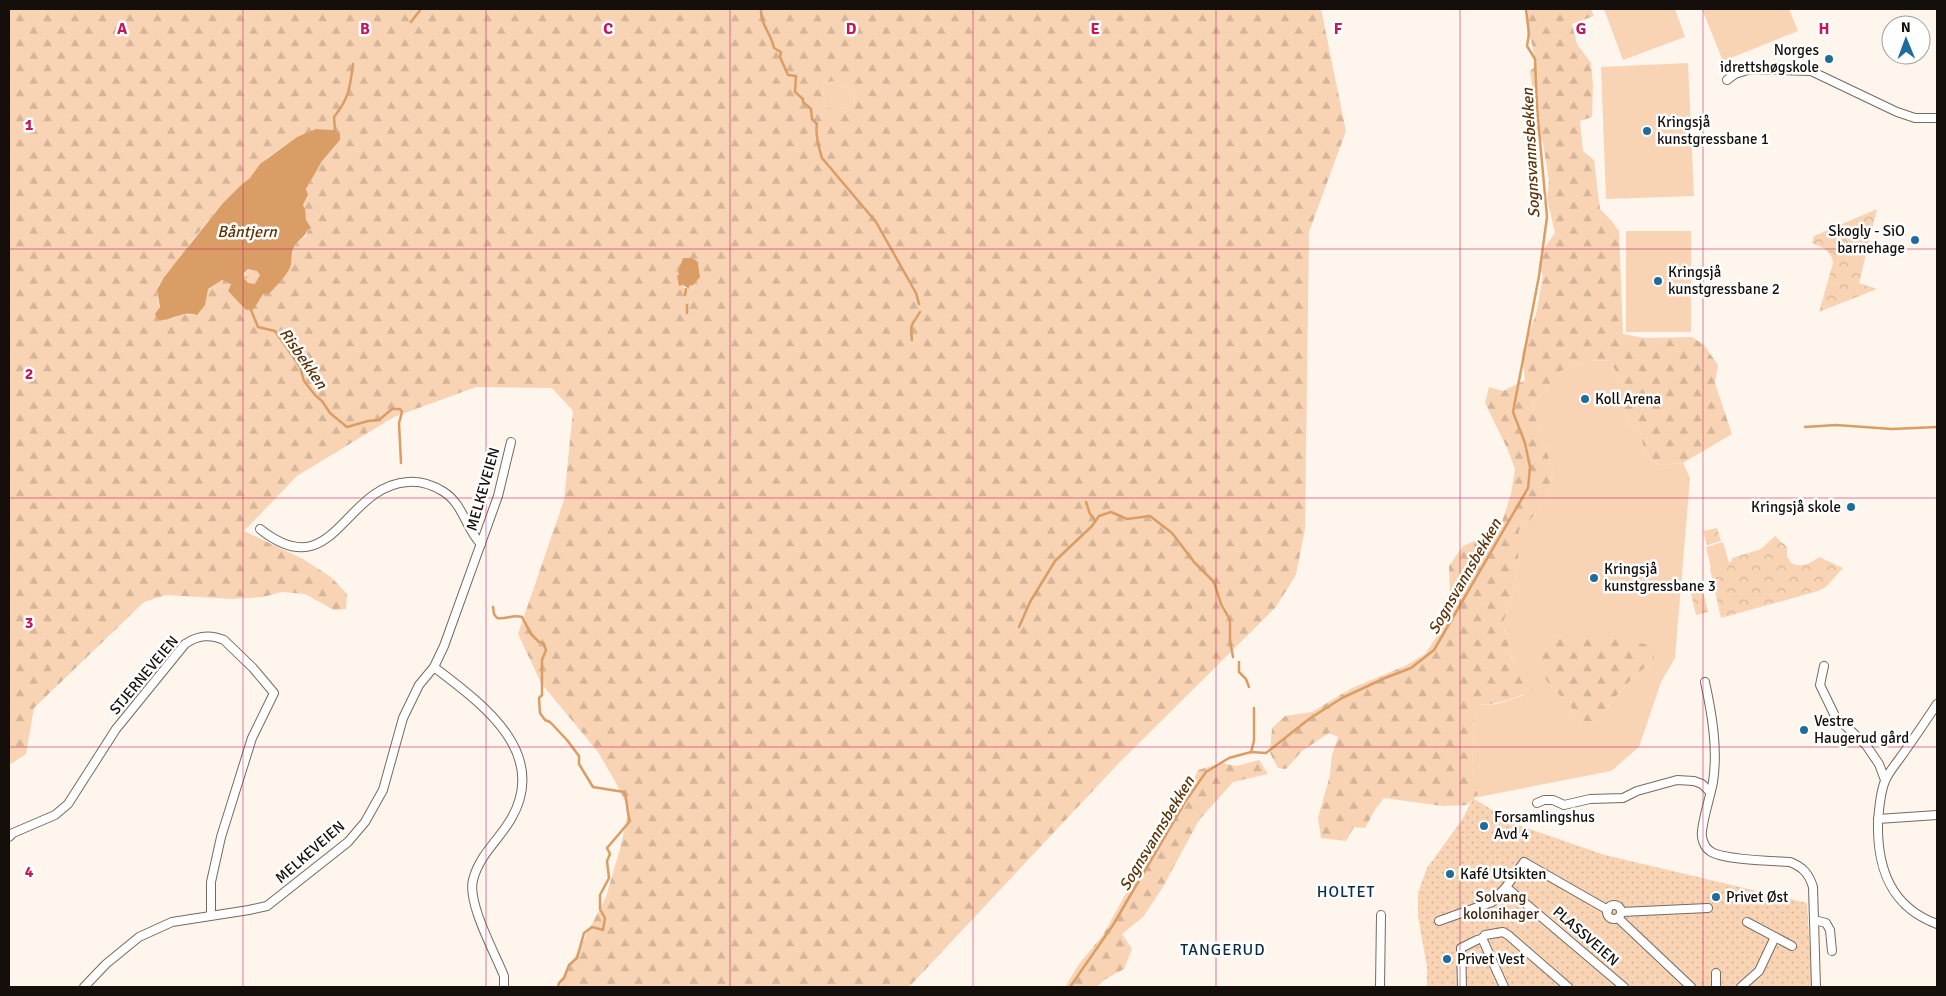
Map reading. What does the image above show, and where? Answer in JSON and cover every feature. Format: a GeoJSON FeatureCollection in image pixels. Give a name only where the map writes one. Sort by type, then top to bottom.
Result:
{"type":"FeatureCollection","features":[{"type":"Feature","properties":{"kind":"street"},"geometry":{"type":"LineString","coordinates":[[1727,80],[1735,74],[1751,69],[1811,71],[1897,112],[1915,118],[1937,118]]}},
{"type":"Feature","properties":{"kind":"street","name":"MELKEVEIEN"},"geometry":{"type":"LineString","coordinates":[[84,987],[106,964],[139,937],[172,922],[267,906],[348,842],[365,822],[383,790],[403,718],[419,685],[434,667],[444,646],[500,488],[511,442]]}},
{"type":"Feature","properties":{"kind":"street","name":"MELKEVEIEN"},"geometry":{"type":"LineString","coordinates":[[260,528],[283,544],[298,547],[317,545],[331,537],[363,502],[382,489],[396,484],[418,482],[438,488],[452,498],[481,544]]}},
{"type":"Feature","properties":{"kind":"street","name":"STJERNEVEIEN"},"geometry":{"type":"LineString","coordinates":[[9,837],[13,833],[56,816],[68,804],[119,725],[173,656],[185,644],[193,639],[207,635],[218,637],[224,640],[253,668],[274,693],[252,738],[221,837],[211,882],[211,915]]}},
{"type":"Feature","properties":{"kind":"street"},"geometry":{"type":"LineString","coordinates":[[1824,666],[1820,685],[1835,716],[1866,744],[1879,764],[1885,780]]}},
{"type":"Feature","properties":{"kind":"street"},"geometry":{"type":"LineString","coordinates":[[434,667],[477,700],[496,719],[507,733],[521,765],[523,789],[518,807],[507,826],[480,860],[473,880],[472,893],[504,976],[504,987]]}},
{"type":"Feature","properties":{"kind":"street"},"geometry":{"type":"LineString","coordinates":[[1705,682],[1710,703],[1714,744],[1714,771],[1702,832],[1704,844],[1710,852],[1722,856],[1790,862],[1798,865],[1810,878],[1813,887],[1816,987]]}},
{"type":"Feature","properties":{"kind":"street"},"geometry":{"type":"LineString","coordinates":[[1937,704],[1885,780],[1878,819],[1880,856],[1889,883],[1904,904],[1915,914],[1937,924]]}},
{"type":"Feature","properties":{"kind":"street"},"geometry":{"type":"LineString","coordinates":[[1537,803],[1544,800],[1553,800],[1564,805],[1590,799],[1623,798],[1637,791],[1660,784],[1686,780],[1702,784],[1710,792]]}},
{"type":"Feature","properties":{"kind":"street"},"geometry":{"type":"LineString","coordinates":[[1878,819],[1937,815]]}},
{"type":"Feature","properties":{"kind":"street"},"geometry":{"type":"LineString","coordinates":[[1439,921],[1492,902],[1506,887],[1524,862],[1608,910],[1614,905],[1620,908],[1620,915],[1691,987]]}},
{"type":"Feature","properties":{"kind":"street","name":"PLASSVEIEN"},"geometry":{"type":"LineString","coordinates":[[1506,887],[1624,987]]}},
{"type":"Feature","properties":{"kind":"street"},"geometry":{"type":"LineString","coordinates":[[1620,915],[1708,908]]}},
{"type":"Feature","properties":{"kind":"street"},"geometry":{"type":"LineString","coordinates":[[1380,987],[1381,915]]}},
{"type":"Feature","properties":{"kind":"street"},"geometry":{"type":"LineString","coordinates":[[1814,920],[1826,923],[1830,930],[1832,952]]}},
{"type":"Feature","properties":{"kind":"street"},"geometry":{"type":"LineString","coordinates":[[1747,922],[1792,946]]}},
{"type":"Feature","properties":{"kind":"street"},"geometry":{"type":"LineString","coordinates":[[1462,987],[1461,948],[1481,938],[1503,932],[1568,987]]}},
{"type":"Feature","properties":{"kind":"street"},"geometry":{"type":"LineString","coordinates":[[1741,987],[1759,971],[1775,937]]}},
{"type":"Feature","properties":{"kind":"street"},"geometry":{"type":"LineString","coordinates":[[1481,938],[1504,987]]}},
{"type":"Feature","properties":{"kind":"street"},"geometry":{"type":"LineString","coordinates":[[1716,973],[1716,987]]}},
{"type":"Feature","properties":{"kind":"green space"},"geometry":{"type":"Polygon","coordinates":[[[9,9],[1321,9],[1346,131],[1309,232],[1305,529],[1296,575],[1275,608],[1119,763],[909,987],[559,987],[606,897],[629,810],[598,752],[541,683],[518,634],[564,500],[573,411],[552,388],[476,387],[394,417],[297,476],[244,531],[303,559],[331,577],[347,594],[346,609],[334,610],[305,594],[282,592],[263,597],[232,599],[166,595],[144,602],[34,708],[26,754],[9,765],[9,9]],[[838,80],[824,83],[823,97],[826,108],[839,109],[854,105],[855,94],[838,80]],[[320,129],[297,137],[267,158],[250,178],[223,203],[164,277],[158,292],[159,309],[170,319],[183,314],[197,315],[208,289],[222,280],[231,284],[228,291],[234,297],[256,306],[263,294],[269,294],[290,269],[293,249],[297,242],[306,236],[309,225],[306,221],[303,205],[308,197],[306,190],[319,164],[340,140],[335,130],[320,129]],[[683,258],[678,275],[684,288],[687,289],[699,276],[698,262],[683,258]]]}},
{"type":"Feature","properties":{"kind":"green space"},"geometry":{"type":"Polygon","coordinates":[[[1528,9],[1591,9],[1594,16],[1572,24],[1577,44],[1591,63],[1593,85],[1592,117],[1580,121],[1583,151],[1594,160],[1600,209],[1619,231],[1623,334],[1645,338],[1692,337],[1704,345],[1718,365],[1715,383],[1732,434],[1683,463],[1660,465],[1646,457],[1639,428],[1632,429],[1620,398],[1618,377],[1611,361],[1590,360],[1561,371],[1532,405],[1553,471],[1544,506],[1519,530],[1516,578],[1502,625],[1510,639],[1509,653],[1533,689],[1507,700],[1479,705],[1475,716],[1472,767],[1473,784],[1478,794],[1467,805],[1443,806],[1384,798],[1365,828],[1354,827],[1346,841],[1321,838],[1318,818],[1330,775],[1332,755],[1338,737],[1329,733],[1302,751],[1286,769],[1278,768],[1270,753],[1272,728],[1285,716],[1312,712],[1352,688],[1405,666],[1425,654],[1441,630],[1450,592],[1449,566],[1463,546],[1493,533],[1501,525],[1511,494],[1515,469],[1485,403],[1489,387],[1503,391],[1525,380],[1522,353],[1536,314],[1543,276],[1539,265],[1542,251],[1555,233],[1547,198],[1549,181],[1543,143],[1535,130],[1536,112],[1530,71],[1536,66],[1531,40],[1527,35],[1528,9]]]}},
{"type":"Feature","properties":{"kind":"green space"},"geometry":{"type":"Polygon","coordinates":[[[1604,9],[1675,9],[1685,37],[1623,60],[1604,9]]]}},
{"type":"Feature","properties":{"kind":"green space"},"geometry":{"type":"Polygon","coordinates":[[[1702,9],[1789,9],[1798,31],[1723,61],[1702,9]]]}},
{"type":"Feature","properties":{"kind":"green space","name":"Kringsjå kunstgressbane 1"},"geometry":{"type":"Polygon","coordinates":[[[1688,63],[1694,196],[1606,199],[1601,67],[1688,63]]]}},
{"type":"Feature","properties":{"kind":"green space"},"geometry":{"type":"Polygon","coordinates":[[[838,80],[855,94],[854,105],[839,109],[826,108],[823,97],[824,83],[838,80]]]}},
{"type":"Feature","properties":{"kind":"green space"},"geometry":{"type":"Polygon","coordinates":[[[1877,209],[1859,283],[1877,289],[1819,312],[1833,263],[1828,252],[1812,243],[1814,236],[1877,209]]]}},
{"type":"Feature","properties":{"kind":"green space","name":"Kringsjå kunstgressbane 2"},"geometry":{"type":"Polygon","coordinates":[[[1626,231],[1691,231],[1691,332],[1626,332],[1626,231]]]}},
{"type":"Feature","properties":{"kind":"green space"},"geometry":{"type":"Polygon","coordinates":[[[252,269],[258,271],[260,277],[258,283],[252,285],[246,283],[244,277],[246,271],[252,269]]]}},
{"type":"Feature","properties":{"kind":"green space"},"geometry":{"type":"Polygon","coordinates":[[[1590,360],[1611,361],[1618,377],[1620,398],[1632,429],[1639,428],[1646,457],[1660,465],[1683,463],[1690,478],[1675,658],[1661,682],[1639,747],[1611,771],[1473,798],[1472,767],[1475,716],[1479,705],[1497,704],[1522,696],[1527,681],[1520,674],[1509,653],[1510,639],[1502,625],[1516,578],[1519,530],[1544,506],[1553,471],[1532,405],[1561,371],[1590,360]],[[1653,662],[1536,666],[1549,684],[1571,707],[1576,721],[1595,722],[1622,689],[1653,662]]]}},
{"type":"Feature","properties":{"kind":"green space"},"geometry":{"type":"Polygon","coordinates":[[[1717,528],[1721,541],[1707,545],[1703,531],[1717,528]]]}},
{"type":"Feature","properties":{"kind":"green space"},"geometry":{"type":"Polygon","coordinates":[[[1775,536],[1787,547],[1787,556],[1791,563],[1806,564],[1819,557],[1843,568],[1826,587],[1818,591],[1721,618],[1710,569],[1731,562],[1732,558],[1761,549],[1775,536]]]}},
{"type":"Feature","properties":{"kind":"green space"},"geometry":{"type":"Polygon","coordinates":[[[1723,542],[1732,573],[1713,577],[1706,547],[1723,542]]]}},
{"type":"Feature","properties":{"kind":"green space"},"geometry":{"type":"Polygon","coordinates":[[[1702,587],[1708,612],[1696,615],[1690,590],[1702,587]]]}},
{"type":"Feature","properties":{"kind":"green space"},"geometry":{"type":"Polygon","coordinates":[[[1593,635],[1656,646],[1653,662],[1629,682],[1595,722],[1576,721],[1571,707],[1549,684],[1536,666],[1541,639],[1593,635]]]}},
{"type":"Feature","properties":{"kind":"green space"},"geometry":{"type":"Polygon","coordinates":[[[1259,760],[1268,774],[1233,782],[1199,820],[1163,887],[1143,917],[1122,934],[1132,949],[1124,969],[1104,980],[1097,987],[1065,987],[1079,964],[1103,935],[1140,868],[1162,838],[1168,826],[1167,812],[1180,810],[1198,770],[1222,763],[1236,766],[1259,760]]]}},
{"type":"Feature","properties":{"kind":"green space","name":"Solvang kolonihager"},"geometry":{"type":"Polygon","coordinates":[[[1473,798],[1515,824],[1605,855],[1807,903],[1812,987],[1427,987],[1427,967],[1418,916],[1418,893],[1427,868],[1462,820],[1473,798]]]}},
{"type":"Feature","properties":{"kind":"water","name":"Båntjern"},"geometry":{"type":"Polygon","coordinates":[[[316,129],[335,130],[340,134],[340,140],[322,161],[306,189],[308,195],[303,205],[306,220],[311,228],[308,229],[294,247],[290,268],[285,276],[269,294],[263,294],[254,309],[246,310],[228,291],[231,284],[222,280],[208,289],[205,305],[197,315],[185,314],[166,320],[157,319],[155,314],[160,307],[157,290],[164,277],[223,203],[250,178],[260,164],[297,137],[316,129]],[[248,269],[244,273],[244,278],[248,283],[255,284],[260,275],[257,271],[248,269]]]}},
{"type":"Feature","properties":{"kind":"water"},"geometry":{"type":"Polygon","coordinates":[[[683,258],[692,258],[698,262],[700,277],[693,285],[689,286],[689,289],[683,285],[679,286],[677,276],[683,258]]]}},
{"type":"Feature","properties":{"kind":"waterway"},"geometry":{"type":"LineString","coordinates":[[411,22],[421,9]]}},
{"type":"Feature","properties":{"kind":"waterway"},"geometry":{"type":"LineString","coordinates":[[761,9],[764,24],[774,48],[781,52],[780,57],[788,75],[796,76],[795,92],[811,109],[812,119],[817,124],[817,136],[822,158],[876,222],[916,293],[919,304]]}},
{"type":"Feature","properties":{"kind":"waterway","name":"Sognsvannsbekken"},"geometry":{"type":"LineString","coordinates":[[1070,987],[1113,925],[1185,802],[1206,772],[1229,758],[1251,752],[1266,753],[1309,719],[1342,698],[1411,668],[1434,650],[1528,488],[1530,467],[1525,443],[1513,412],[1539,276],[1547,217],[1537,108],[1535,59],[1527,46],[1529,34],[1526,9]]}},
{"type":"Feature","properties":{"kind":"waterway"},"geometry":{"type":"LineString","coordinates":[[335,130],[334,117],[343,104],[348,92],[353,64]]}},
{"type":"Feature","properties":{"kind":"waterway"},"geometry":{"type":"LineString","coordinates":[[685,295],[686,289]]}},
{"type":"Feature","properties":{"kind":"waterway"},"geometry":{"type":"LineString","coordinates":[[687,305],[687,313]]}},
{"type":"Feature","properties":{"kind":"waterway","name":"Risbekken"},"geometry":{"type":"LineString","coordinates":[[251,310],[258,327],[275,331],[300,367],[304,381],[330,413],[347,427],[379,420],[392,409],[400,409],[402,412],[399,423],[401,463]]}},
{"type":"Feature","properties":{"kind":"waterway"},"geometry":{"type":"LineString","coordinates":[[912,340],[913,322],[920,312]]}},
{"type":"Feature","properties":{"kind":"waterway"},"geometry":{"type":"LineString","coordinates":[[1805,427],[1836,425],[1892,429],[1937,427]]}},
{"type":"Feature","properties":{"kind":"waterway"},"geometry":{"type":"LineString","coordinates":[[1086,502],[1090,514],[1095,520]]}},
{"type":"Feature","properties":{"kind":"waterway"},"geometry":{"type":"LineString","coordinates":[[1019,627],[1030,602],[1055,561],[1092,526],[1099,516],[1111,512],[1127,519],[1150,516],[1172,533],[1194,562],[1214,582],[1221,604],[1230,620],[1230,641],[1233,657]]}},
{"type":"Feature","properties":{"kind":"waterway","name":"Risbekken"},"geometry":{"type":"LineString","coordinates":[[493,607],[497,618],[522,617],[531,634],[539,642],[543,643],[546,650],[542,660],[542,695],[539,698],[540,713],[567,740],[579,756],[579,764],[593,787],[624,792],[630,821],[607,848],[610,854],[607,861],[609,878],[600,895],[600,909],[605,918],[603,930],[592,927],[584,933],[577,958],[569,965],[558,987]]}},
{"type":"Feature","properties":{"kind":"waterway"},"geometry":{"type":"LineString","coordinates":[[1239,662],[1239,672],[1246,679],[1249,687]]}},
{"type":"Feature","properties":{"kind":"waterway"},"geometry":{"type":"LineString","coordinates":[[1251,752],[1254,741],[1254,708]]}},
{"type":"Feature","properties":{"kind":"place","name":"Norges idrettshøgskole"},"geometry":{"type":"Point","coordinates":[1829,59]}},
{"type":"Feature","properties":{"kind":"place","name":"Kringsjå kunstgressbane 1"},"geometry":{"type":"Point","coordinates":[1647,131]}},
{"type":"Feature","properties":{"kind":"place","name":"Skogly - SiO barnehage"},"geometry":{"type":"Point","coordinates":[1915,240]}},
{"type":"Feature","properties":{"kind":"place","name":"Kringsjå kunstgressbane 2"},"geometry":{"type":"Point","coordinates":[1658,281]}},
{"type":"Feature","properties":{"kind":"place","name":"Koll Arena"},"geometry":{"type":"Point","coordinates":[1585,399]}},
{"type":"Feature","properties":{"kind":"place","name":"Kringsjå skole"},"geometry":{"type":"Point","coordinates":[1851,507]}},
{"type":"Feature","properties":{"kind":"place","name":"Kringsjå kunstgressbane 3"},"geometry":{"type":"Point","coordinates":[1594,578]}},
{"type":"Feature","properties":{"kind":"place","name":"Vestre Haugerud gård"},"geometry":{"type":"Point","coordinates":[1804,730]}},
{"type":"Feature","properties":{"kind":"place","name":"Forsamlingshus Avd 4"},"geometry":{"type":"Point","coordinates":[1484,826]}},
{"type":"Feature","properties":{"kind":"place","name":"Kafé Utsikten"},"geometry":{"type":"Point","coordinates":[1450,874]}},
{"type":"Feature","properties":{"kind":"place","name":"Privet Øst"},"geometry":{"type":"Point","coordinates":[1716,897]}},
{"type":"Feature","properties":{"kind":"place","name":"Privet Vest"},"geometry":{"type":"Point","coordinates":[1447,959]}},
{"type":"Feature","properties":{"kind":"district","name":"HOLTET"},"geometry":{"type":"Point","coordinates":[1346,891]}},
{"type":"Feature","properties":{"kind":"district","name":"TANGERUD"},"geometry":{"type":"Point","coordinates":[1223,949]}}]}
